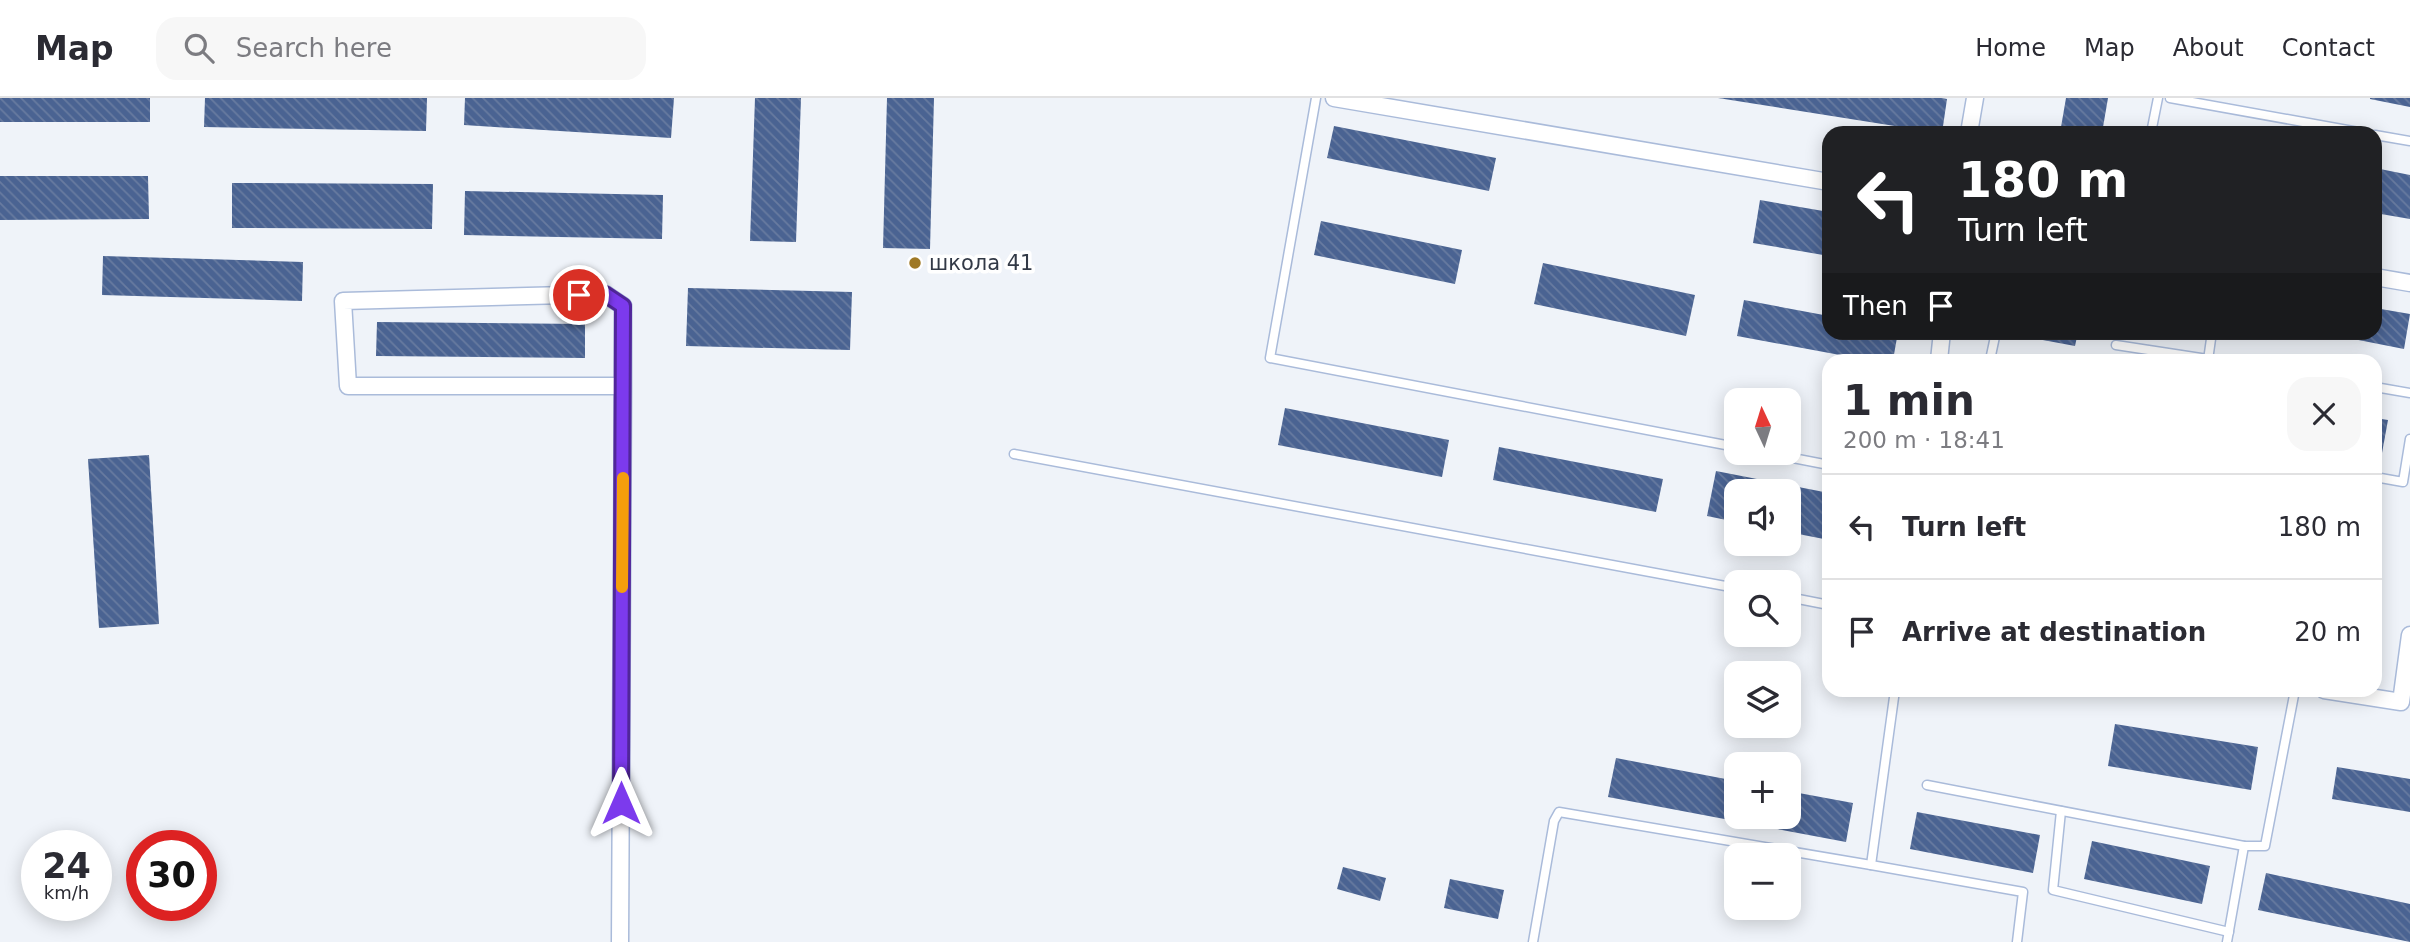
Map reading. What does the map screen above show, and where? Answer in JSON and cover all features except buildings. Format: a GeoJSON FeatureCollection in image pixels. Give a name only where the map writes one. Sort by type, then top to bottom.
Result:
{"type":"FeatureCollection","features":[{"type":"Feature","properties":{"kind":"street"},"geometry":{"type":"LineString","coordinates":[[1334,98],[1822,181]]}},
{"type":"Feature","properties":{"kind":"street"},"geometry":{"type":"LineString","coordinates":[[1970,126],[1975,98]]}},
{"type":"Feature","properties":{"kind":"street"},"geometry":{"type":"LineString","coordinates":[[2382,278],[2410,283]]}},
{"type":"Feature","properties":{"kind":"street"},"geometry":{"type":"LineString","coordinates":[[620,942],[623,386],[623,306],[605,294],[343,301],[348,386],[623,386]]}},
{"type":"Feature","properties":{"kind":"street"},"geometry":{"type":"LineString","coordinates":[[2368,697],[2405,703],[2410,635]]}},
{"type":"Feature","properties":{"kind":"lane"},"geometry":{"type":"LineString","coordinates":[[1316,98],[1270,358],[1724,445]]}},
{"type":"Feature","properties":{"kind":"lane"},"geometry":{"type":"LineString","coordinates":[[2152,126],[2158,98]]}},
{"type":"Feature","properties":{"kind":"lane"},"geometry":{"type":"LineString","coordinates":[[2170,98],[2325,126]]}},
{"type":"Feature","properties":{"kind":"lane"},"geometry":{"type":"LineString","coordinates":[[2382,136],[2410,141]]}},
{"type":"Feature","properties":{"kind":"lane"},"geometry":{"type":"LineString","coordinates":[[2116,345],[2172,354]]}},
{"type":"Feature","properties":{"kind":"lane"},"geometry":{"type":"LineString","coordinates":[[2382,388],[2410,393]]}},
{"type":"Feature","properties":{"kind":"lane"},"geometry":{"type":"LineString","coordinates":[[2382,478],[2403,482],[2410,439]]}},
{"type":"Feature","properties":{"kind":"lane"},"geometry":{"type":"LineString","coordinates":[[1014,454],[1724,586]]}},
{"type":"Feature","properties":{"kind":"lane"},"geometry":{"type":"LineString","coordinates":[[1801,460],[1822,464]]}},
{"type":"Feature","properties":{"kind":"lane"},"geometry":{"type":"LineString","coordinates":[[1801,600],[1822,604]]}},
{"type":"Feature","properties":{"kind":"lane"},"geometry":{"type":"LineString","coordinates":[[1871,865],[1894,697]]}},
{"type":"Feature","properties":{"kind":"lane"},"geometry":{"type":"LineString","coordinates":[[1927,785],[2244,846],[2265,846],[2294,697]]}},
{"type":"Feature","properties":{"kind":"lane"},"geometry":{"type":"LineString","coordinates":[[2061,811],[2053,890],[2229,932]]}},
{"type":"Feature","properties":{"kind":"lane"},"geometry":{"type":"LineString","coordinates":[[1533,942],[1554,821],[1559,812],[2024,892],[2017,942]]}},
{"type":"Feature","properties":{"kind":"lane"},"geometry":{"type":"LineString","coordinates":[[2227,942],[2244,846]]}},
{"type":"Feature","properties":{"kind":"slow traffic"},"geometry":{"type":"LineString","coordinates":[[622,587],[623,478]]}},
{"type":"Feature","properties":{"kind":"place","name":"школа 41"},"geometry":{"type":"Point","coordinates":[915,263]}},
{"type":"Feature","properties":{"kind":"route"},"geometry":{"type":"LineString","coordinates":[[579,295],[605,294],[623,306],[621,803]]}}]}
